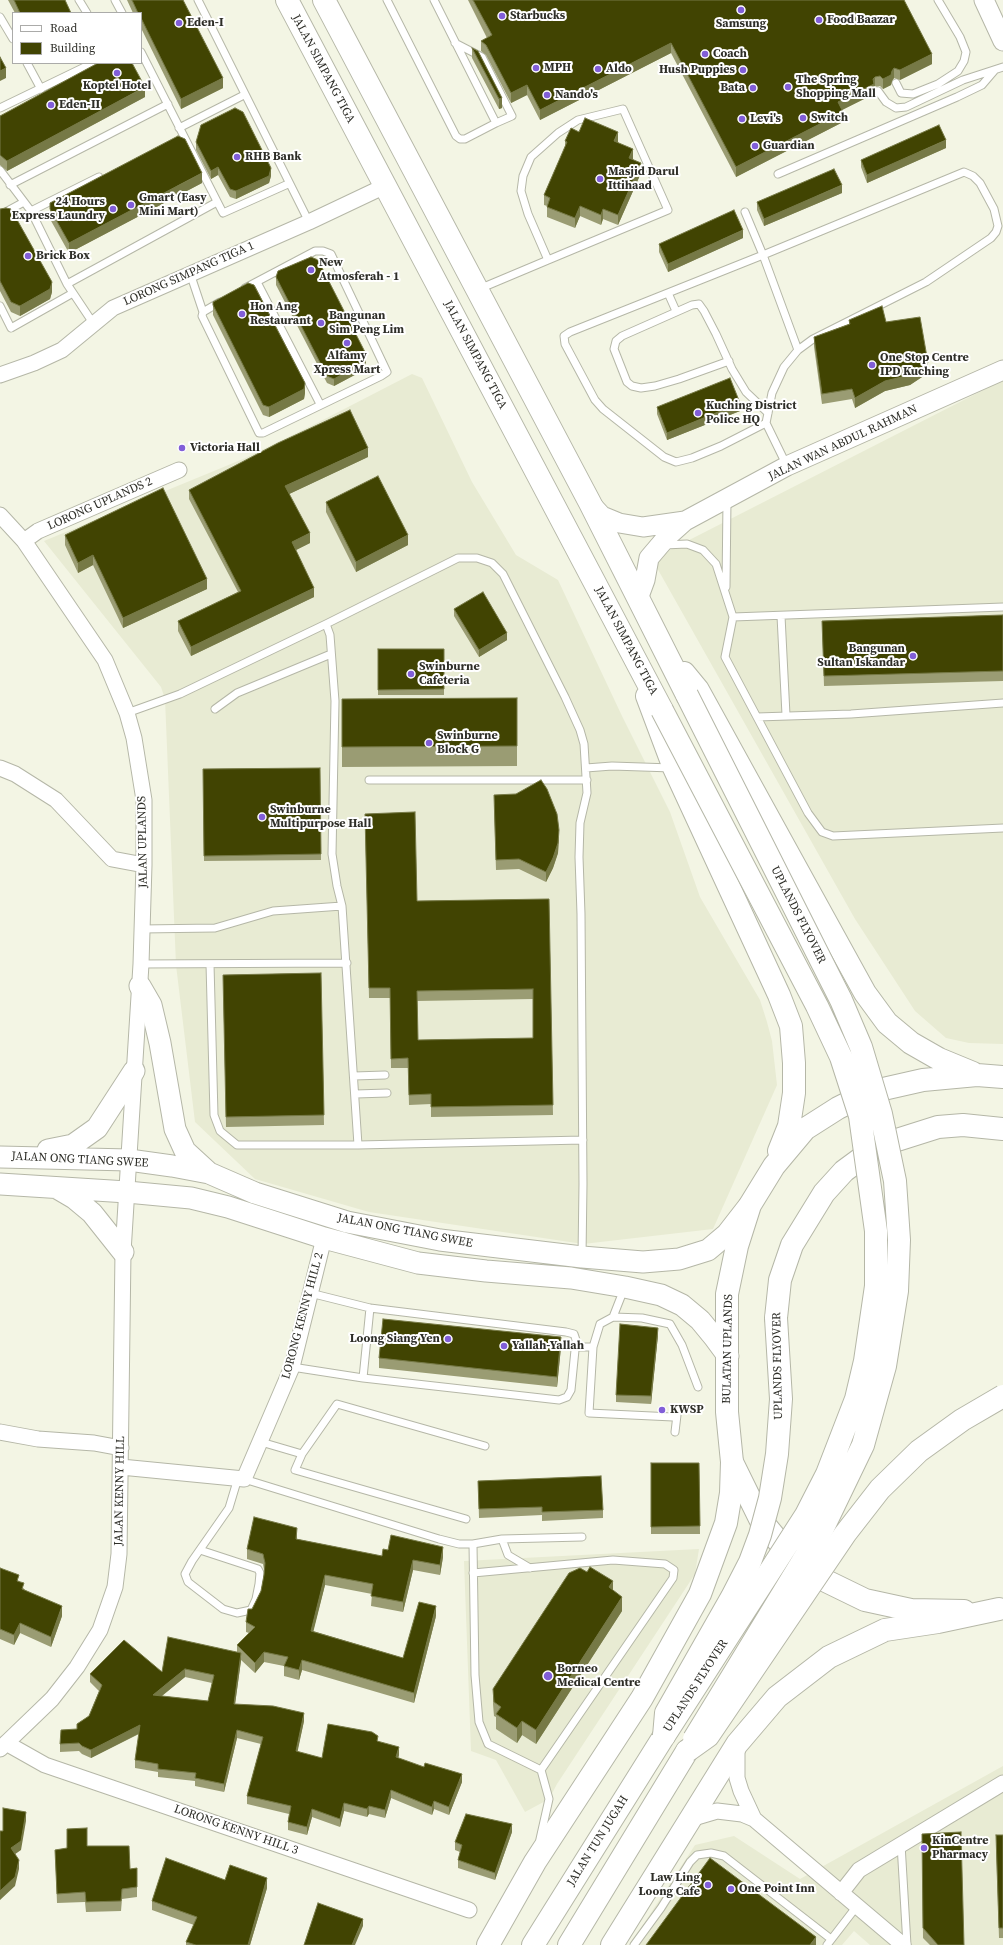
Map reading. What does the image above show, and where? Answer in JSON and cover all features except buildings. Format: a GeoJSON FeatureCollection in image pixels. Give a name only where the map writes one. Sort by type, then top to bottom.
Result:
{"type":"FeatureCollection","features":[{"type":"Feature","properties":{"kind":"main road","name":"JALAN SIMPANG TIGA"},"geometry":{"type":"LineString","coordinates":[[287,0],[662,710]]}},
{"type":"Feature","properties":{"kind":"main road"},"geometry":{"type":"LineString","coordinates":[[324,0],[590,503],[663,648],[698,690],[865,993],[888,1023],[911,1043],[939,1060],[977,1075]]}},
{"type":"Feature","properties":{"kind":"main road","name":"UPLANDS FLYOVER"},"geometry":{"type":"LineString","coordinates":[[663,648],[841,1000],[861,1047],[882,1114],[895,1180],[899,1240],[897,1291],[885,1366],[863,1445],[823,1528],[687,1751]]}},
{"type":"Feature","properties":{"kind":"main road"},"geometry":{"type":"LineString","coordinates":[[637,663],[652,711],[674,768],[779,995],[791,1026],[794,1093],[788,1126],[774,1166]]}},
{"type":"Feature","properties":{"kind":"main road","name":"UPLANDS FLYOVER"},"geometry":{"type":"LineString","coordinates":[[662,710],[817,1006],[841,1057],[861,1124],[876,1231],[876,1286],[865,1361],[856,1399],[827,1474],[806,1515],[664,1736]]}},
{"type":"Feature","properties":{"kind":"main road"},"geometry":{"type":"LineString","coordinates":[[140,986],[151,1005],[160,1043],[175,1129],[185,1151],[209,1173]]}},
{"type":"Feature","properties":{"kind":"main road"},"geometry":{"type":"LineString","coordinates":[[0,1156],[44,1151],[73,1145],[97,1128],[134,1071]]}},
{"type":"Feature","properties":{"kind":"main road","name":"BULATAN UPLANDS"},"geometry":{"type":"LineString","coordinates":[[1001,1609],[954,1612],[911,1610],[865,1600],[826,1581],[788,1553],[760,1519],[732,1462],[727,1412],[727,1294],[737,1246],[750,1205],[774,1166],[805,1129],[838,1108],[870,1092],[923,1080],[977,1075],[1003,1077]]}},
{"type":"Feature","properties":{"kind":"main road","name":"UPLANDS FLYOVER"},"geometry":{"type":"LineString","coordinates":[[664,1736],[666,1713],[732,1597],[750,1562],[760,1535],[770,1498],[778,1454],[781,1399],[776,1318],[780,1280],[792,1245],[824,1193],[844,1171],[878,1146],[931,1129],[964,1125],[1003,1129]]}},
{"type":"Feature","properties":{"kind":"main road","name":"JALAN ONG TIANG SWEE"},"geometry":{"type":"LineString","coordinates":[[0,1156],[129,1160],[209,1173],[254,1193],[347,1222],[440,1240],[582,1257],[643,1262],[686,1257],[708,1250],[727,1234],[750,1205]]}},
{"type":"Feature","properties":{"kind":"main road","name":"JALAN ONG TIANG SWEE"},"geometry":{"type":"LineString","coordinates":[[0,1184],[127,1192],[191,1198],[324,1238],[418,1263],[486,1271],[571,1278],[661,1295],[682,1305],[700,1320],[714,1336],[728,1356]]}},
{"type":"Feature","properties":{"kind":"main road"},"geometry":{"type":"LineString","coordinates":[[56,1187],[74,1198],[92,1213],[123,1252]]}},
{"type":"Feature","properties":{"kind":"main road"},"geometry":{"type":"LineString","coordinates":[[569,1945],[687,1751],[708,1736],[836,1547],[880,1489],[919,1451],[962,1420],[1003,1396]]}},
{"type":"Feature","properties":{"kind":"main road"},"geometry":{"type":"LineString","coordinates":[[488,1945],[535,1862],[642,1698],[700,1594],[726,1523],[731,1493],[732,1462]]}},
{"type":"Feature","properties":{"kind":"main road"},"geometry":{"type":"LineString","coordinates":[[612,1945],[737,1744],[777,1697],[829,1658],[885,1630],[938,1622],[1001,1609]]}},
{"type":"Feature","properties":{"kind":"main road","name":"JALAN TUN JUGAH"},"geometry":{"type":"LineString","coordinates":[[533,1945],[664,1736]]}},
{"type":"Feature","properties":{"kind":"street"},"geometry":{"type":"LineString","coordinates":[[984,0],[1003,41]]}},
{"type":"Feature","properties":{"kind":"street","name":"LORONG SIMPANG TIGA 1"},"geometry":{"type":"LineString","coordinates":[[0,374],[34,363],[62,350],[113,308],[309,222],[385,186]]}},
{"type":"Feature","properties":{"kind":"street","name":"JALAN WAN ABDUL RAHMAN"},"geometry":{"type":"LineString","coordinates":[[685,521],[787,466],[1003,370]]}},
{"type":"Feature","properties":{"kind":"street","name":"LORONG UPLANDS 2"},"geometry":{"type":"LineString","coordinates":[[24,541],[38,531],[178,470]]}},
{"type":"Feature","properties":{"kind":"street"},"geometry":{"type":"LineString","coordinates":[[590,503],[602,516],[619,523],[643,527],[685,521]]}},
{"type":"Feature","properties":{"kind":"street","name":"JALAN UPLANDS"},"geometry":{"type":"LineString","coordinates":[[0,515],[24,541],[105,660],[127,713],[134,738],[144,800],[144,865],[140,986],[127,1192]]}},
{"type":"Feature","properties":{"kind":"street"},"geometry":{"type":"LineString","coordinates":[[638,599],[645,580],[649,558],[658,547],[685,521]]}},
{"type":"Feature","properties":{"kind":"street"},"geometry":{"type":"LineString","coordinates":[[0,768],[15,774],[56,800],[112,859],[144,865]]}},
{"type":"Feature","properties":{"kind":"street","name":"JALAN KENNY HILL"},"geometry":{"type":"LineString","coordinates":[[3,1746],[52,1699],[77,1667],[100,1630],[115,1587],[118,1561],[121,1467],[123,1252],[127,1192]]}},
{"type":"Feature","properties":{"kind":"street","name":"LORONG KENNY HILL 2"},"geometry":{"type":"LineString","coordinates":[[241,1478],[260,1442],[292,1367],[324,1238]]}},
{"type":"Feature","properties":{"kind":"street"},"geometry":{"type":"LineString","coordinates":[[0,1432],[38,1439],[94,1443],[121,1448]]}},
{"type":"Feature","properties":{"kind":"street"},"geometry":{"type":"LineString","coordinates":[[121,1467],[241,1478]]}},
{"type":"Feature","properties":{"kind":"street"},"geometry":{"type":"LineString","coordinates":[[737,1744],[737,1778],[741,1791],[754,1819]]}},
{"type":"Feature","properties":{"kind":"street","name":"LORONG KENNY HILL 3"},"geometry":{"type":"LineString","coordinates":[[3,1746],[45,1765],[469,1910]]}},
{"type":"Feature","properties":{"kind":"street"},"geometry":{"type":"LineString","coordinates":[[841,1893],[859,1870],[1003,1783]]}},
{"type":"Feature","properties":{"kind":"street"},"geometry":{"type":"LineString","coordinates":[[690,1820],[717,1812],[742,1814],[754,1819],[903,1945]]}},
{"type":"Feature","properties":{"kind":"lane"},"geometry":{"type":"LineString","coordinates":[[79,0],[86,12]]}},
{"type":"Feature","properties":{"kind":"lane"},"geometry":{"type":"LineString","coordinates":[[115,0],[121,12]]}},
{"type":"Feature","properties":{"kind":"lane"},"geometry":{"type":"LineString","coordinates":[[198,0],[288,184],[309,222]]}},
{"type":"Feature","properties":{"kind":"lane"},"geometry":{"type":"LineString","coordinates":[[388,0],[456,136],[460,139],[465,139],[512,116],[482,57],[455,43]]}},
{"type":"Feature","properties":{"kind":"lane"},"geometry":{"type":"LineString","coordinates":[[434,0],[496,123]]}},
{"type":"Feature","properties":{"kind":"lane"},"geometry":{"type":"LineString","coordinates":[[896,82],[900,93],[913,94],[938,84],[958,72],[964,61],[966,52],[960,37],[938,0]]}},
{"type":"Feature","properties":{"kind":"lane"},"geometry":{"type":"LineString","coordinates":[[0,17],[12,37]]}},
{"type":"Feature","properties":{"kind":"lane"},"geometry":{"type":"LineString","coordinates":[[142,54],[179,128],[179,137],[223,213],[288,184]]}},
{"type":"Feature","properties":{"kind":"lane"},"geometry":{"type":"LineString","coordinates":[[28,64],[41,88]]}},
{"type":"Feature","properties":{"kind":"lane"},"geometry":{"type":"LineString","coordinates":[[0,108],[90,64]]}},
{"type":"Feature","properties":{"kind":"lane"},"geometry":{"type":"LineString","coordinates":[[878,91],[886,102],[896,108],[906,107],[963,80],[1003,67]]}},
{"type":"Feature","properties":{"kind":"lane"},"geometry":{"type":"LineString","coordinates":[[778,174],[957,97],[982,85],[994,71]]}},
{"type":"Feature","properties":{"kind":"lane"},"geometry":{"type":"LineString","coordinates":[[179,128],[244,95]]}},
{"type":"Feature","properties":{"kind":"lane"},"geometry":{"type":"LineString","coordinates":[[10,185],[168,104]]}},
{"type":"Feature","properties":{"kind":"lane"},"geometry":{"type":"LineString","coordinates":[[477,290],[668,210],[623,109],[578,120],[558,132],[531,157],[523,176],[521,191],[528,214],[548,260]]}},
{"type":"Feature","properties":{"kind":"lane"},"geometry":{"type":"LineString","coordinates":[[0,170],[31,211],[67,284],[93,323]]}},
{"type":"Feature","properties":{"kind":"lane"},"geometry":{"type":"LineString","coordinates":[[766,422],[721,446],[692,458],[676,462],[664,457],[603,409],[595,400],[565,344],[564,336],[570,332],[763,255],[964,172],[974,176],[980,183],[994,209],[998,226],[996,232],[991,238],[926,282],[813,339],[798,350],[784,367],[772,392],[766,422],[787,466]]}},
{"type":"Feature","properties":{"kind":"lane"},"geometry":{"type":"LineString","coordinates":[[31,211],[107,173]]}},
{"type":"Feature","properties":{"kind":"lane"},"geometry":{"type":"LineString","coordinates":[[0,215],[24,202]]}},
{"type":"Feature","properties":{"kind":"lane"},"geometry":{"type":"LineString","coordinates":[[67,284],[218,202]]}},
{"type":"Feature","properties":{"kind":"lane"},"geometry":{"type":"LineString","coordinates":[[745,212],[763,255],[798,350]]}},
{"type":"Feature","properties":{"kind":"lane"},"geometry":{"type":"LineString","coordinates":[[190,273],[203,312],[202,316],[259,433],[264,433],[387,372],[331,254],[323,251],[315,251],[203,312]]}},
{"type":"Feature","properties":{"kind":"lane"},"geometry":{"type":"LineString","coordinates":[[257,282],[320,404]]}},
{"type":"Feature","properties":{"kind":"lane"},"geometry":{"type":"LineString","coordinates":[[0,306],[11,328],[73,293]]}},
{"type":"Feature","properties":{"kind":"lane"},"geometry":{"type":"LineString","coordinates":[[668,293],[676,311]]}},
{"type":"Feature","properties":{"kind":"lane"},"geometry":{"type":"LineString","coordinates":[[729,361],[655,386],[641,388],[632,386],[627,382],[614,349],[616,341],[622,336],[676,311],[699,304],[710,322],[746,392],[768,413]]}},
{"type":"Feature","properties":{"kind":"lane"},"geometry":{"type":"LineString","coordinates":[[726,591],[727,499]]}},
{"type":"Feature","properties":{"kind":"lane"},"geometry":{"type":"LineString","coordinates":[[658,547],[668,544],[687,544],[703,550],[716,564],[726,591],[733,617],[725,657],[808,813],[822,832],[833,836],[1003,828]]}},
{"type":"Feature","properties":{"kind":"lane"},"geometry":{"type":"LineString","coordinates":[[127,713],[180,694],[326,624],[458,558],[477,558],[492,563],[503,574],[565,697],[580,730],[584,744],[588,793],[580,823],[579,857],[583,1140],[582,1257]]}},
{"type":"Feature","properties":{"kind":"lane"},"geometry":{"type":"LineString","coordinates":[[733,617],[1003,607]]}},
{"type":"Feature","properties":{"kind":"lane"},"geometry":{"type":"LineString","coordinates":[[781,616],[786,715]]}},
{"type":"Feature","properties":{"kind":"lane"},"geometry":{"type":"LineString","coordinates":[[326,624],[330,635],[335,701],[332,854],[342,906],[356,1094],[358,1145]]}},
{"type":"Feature","properties":{"kind":"lane"},"geometry":{"type":"LineString","coordinates":[[215,709],[237,693],[331,654]]}},
{"type":"Feature","properties":{"kind":"lane"},"geometry":{"type":"LineString","coordinates":[[995,703],[1003,708]]}},
{"type":"Feature","properties":{"kind":"lane"},"geometry":{"type":"LineString","coordinates":[[757,717],[851,714],[1003,703]]}},
{"type":"Feature","properties":{"kind":"lane"},"geometry":{"type":"LineString","coordinates":[[586,768],[612,766],[674,768]]}},
{"type":"Feature","properties":{"kind":"lane"},"geometry":{"type":"LineString","coordinates":[[369,780],[587,780]]}},
{"type":"Feature","properties":{"kind":"lane"},"geometry":{"type":"LineString","coordinates":[[142,929],[215,928],[273,911],[342,906]]}},
{"type":"Feature","properties":{"kind":"lane"},"geometry":{"type":"LineString","coordinates":[[141,964],[347,963]]}},
{"type":"Feature","properties":{"kind":"lane"},"geometry":{"type":"LineString","coordinates":[[210,964],[214,1115],[220,1131],[237,1145],[358,1145],[583,1140]]}},
{"type":"Feature","properties":{"kind":"lane"},"geometry":{"type":"LineString","coordinates":[[354,1076],[386,1075]]}},
{"type":"Feature","properties":{"kind":"lane"},"geometry":{"type":"LineString","coordinates":[[356,1094],[387,1093]]}},
{"type":"Feature","properties":{"kind":"lane"},"geometry":{"type":"LineString","coordinates":[[613,1317],[625,1287]]}},
{"type":"Feature","properties":{"kind":"lane"},"geometry":{"type":"LineString","coordinates":[[292,1367],[363,1378],[559,1400],[567,1397],[570,1390],[575,1347],[574,1334],[370,1308],[310,1293]]}},
{"type":"Feature","properties":{"kind":"lane"},"geometry":{"type":"LineString","coordinates":[[363,1378],[370,1308]]}},
{"type":"Feature","properties":{"kind":"lane"},"geometry":{"type":"LineString","coordinates":[[675,1432],[677,1415],[673,1417],[589,1413],[592,1347],[600,1324],[613,1317],[642,1318],[670,1324],[682,1345],[698,1387]]}},
{"type":"Feature","properties":{"kind":"lane"},"geometry":{"type":"LineString","coordinates":[[575,1347],[592,1347]]}},
{"type":"Feature","properties":{"kind":"lane"},"geometry":{"type":"LineString","coordinates":[[466,1519],[295,1470],[302,1454],[337,1404],[485,1446]]}},
{"type":"Feature","properties":{"kind":"lane"},"geometry":{"type":"LineString","coordinates":[[260,1442],[302,1454]]}},
{"type":"Feature","properties":{"kind":"lane"},"geometry":{"type":"LineString","coordinates":[[200,1550],[258,1569],[260,1573],[259,1584],[256,1599],[251,1610],[237,1613],[223,1609],[188,1582],[185,1574],[200,1550],[229,1508],[241,1478],[459,1544],[473,1544],[502,1539],[582,1537]]}},
{"type":"Feature","properties":{"kind":"lane"},"geometry":{"type":"LineString","coordinates":[[502,1539],[508,1555],[530,1568]]}},
{"type":"Feature","properties":{"kind":"lane"},"geometry":{"type":"LineString","coordinates":[[473,1544],[475,1675],[479,1722],[483,1735],[488,1744],[541,1770],[550,1799],[535,1862]]}},
{"type":"Feature","properties":{"kind":"lane"},"geometry":{"type":"LineString","coordinates":[[473,1573],[613,1560],[665,1564],[674,1570],[674,1578],[541,1770]]}},
{"type":"Feature","properties":{"kind":"lane"},"geometry":{"type":"LineString","coordinates":[[901,1844],[907,1945]]}},
{"type":"Feature","properties":{"kind":"lane"},"geometry":{"type":"LineString","coordinates":[[634,1945],[661,1908],[690,1862],[697,1855],[711,1853],[724,1856],[829,1942],[857,1906]]}},
{"type":"Feature","properties":{"kind":"shaded area"},"geometry":{"type":"Polygon","coordinates":[[[412,374],[422,378],[472,482],[516,555],[558,580],[622,716],[670,812],[700,897],[760,1000],[772,1041],[777,1085],[713,1229],[583,1244],[369,1212],[255,1179],[195,1122],[176,965],[165,699],[161,687],[44,541],[243,459],[412,374]]]}},
{"type":"Feature","properties":{"kind":"shaded area"},"geometry":{"type":"Polygon","coordinates":[[[1003,380],[1003,1044],[969,1043],[946,1038],[915,1011],[855,919],[652,559],[1003,380]]]}},
{"type":"Feature","properties":{"kind":"shaded area","name":"Borneo Medical Centre"},"geometry":{"type":"Polygon","coordinates":[[[699,1549],[695,1574],[557,1784],[549,1799],[525,1812],[496,1760],[471,1751],[464,1561],[699,1549]]]}},
{"type":"Feature","properties":{"kind":"shaded area"},"geometry":{"type":"Polygon","coordinates":[[[1003,1766],[1003,1945],[870,1945],[854,1931],[842,1945],[630,1945],[695,1845],[734,1836],[800,1879],[1003,1766]]]}},
{"type":"Feature","properties":{"kind":"place","name":"Samsung"},"geometry":{"type":"Point","coordinates":[741,10]}},
{"type":"Feature","properties":{"kind":"place","name":"Starbucks"},"geometry":{"type":"Point","coordinates":[502,16]}},
{"type":"Feature","properties":{"kind":"place","name":"Food Baazar"},"geometry":{"type":"Point","coordinates":[819,20]}},
{"type":"Feature","properties":{"kind":"place","name":"Eden-I"},"geometry":{"type":"Point","coordinates":[179,23]}},
{"type":"Feature","properties":{"kind":"place","name":"Coach"},"geometry":{"type":"Point","coordinates":[705,54]}},
{"type":"Feature","properties":{"kind":"place","name":"MPH"},"geometry":{"type":"Point","coordinates":[536,68]}},
{"type":"Feature","properties":{"kind":"place","name":"Aldo"},"geometry":{"type":"Point","coordinates":[598,69]}},
{"type":"Feature","properties":{"kind":"place","name":"Hush Puppies"},"geometry":{"type":"Point","coordinates":[743,70]}},
{"type":"Feature","properties":{"kind":"place","name":"Koptel Hotel"},"geometry":{"type":"Point","coordinates":[117,73]}},
{"type":"Feature","properties":{"kind":"place","name":"The Spring Shopping Mall"},"geometry":{"type":"Point","coordinates":[788,87]}},
{"type":"Feature","properties":{"kind":"place","name":"Bata"},"geometry":{"type":"Point","coordinates":[753,88]}},
{"type":"Feature","properties":{"kind":"place","name":"Nando's"},"geometry":{"type":"Point","coordinates":[547,95]}},
{"type":"Feature","properties":{"kind":"place","name":"Eden-II"},"geometry":{"type":"Point","coordinates":[51,105]}},
{"type":"Feature","properties":{"kind":"place","name":"Switch"},"geometry":{"type":"Point","coordinates":[803,118]}},
{"type":"Feature","properties":{"kind":"place","name":"Levi's"},"geometry":{"type":"Point","coordinates":[742,119]}},
{"type":"Feature","properties":{"kind":"place","name":"Guardian"},"geometry":{"type":"Point","coordinates":[755,146]}},
{"type":"Feature","properties":{"kind":"place","name":"RHB Bank"},"geometry":{"type":"Point","coordinates":[237,157]}},
{"type":"Feature","properties":{"kind":"place","name":"Masjid Darul Ittihaad"},"geometry":{"type":"Point","coordinates":[600,179]}},
{"type":"Feature","properties":{"kind":"place","name":"Gmart (Easy Mini Mart)"},"geometry":{"type":"Point","coordinates":[131,205]}},
{"type":"Feature","properties":{"kind":"place","name":"24 Hours Express Laundry"},"geometry":{"type":"Point","coordinates":[113,209]}},
{"type":"Feature","properties":{"kind":"place","name":"Brick Box"},"geometry":{"type":"Point","coordinates":[28,256]}},
{"type":"Feature","properties":{"kind":"place","name":"New Atmosferah - 1"},"geometry":{"type":"Point","coordinates":[311,270]}},
{"type":"Feature","properties":{"kind":"place","name":"Hon Ang Restaurant"},"geometry":{"type":"Point","coordinates":[242,314]}},
{"type":"Feature","properties":{"kind":"place","name":"Bangunan Sim Peng Lim"},"geometry":{"type":"Point","coordinates":[321,323]}},
{"type":"Feature","properties":{"kind":"place","name":"Alfamy Xpress Mart"},"geometry":{"type":"Point","coordinates":[347,343]}},
{"type":"Feature","properties":{"kind":"place","name":"One Stop Centre IPD Kuching"},"geometry":{"type":"Point","coordinates":[872,365]}},
{"type":"Feature","properties":{"kind":"place","name":"Kuching District Police HQ"},"geometry":{"type":"Point","coordinates":[698,413]}},
{"type":"Feature","properties":{"kind":"place","name":"Victoria Hall"},"geometry":{"type":"Point","coordinates":[182,448]}},
{"type":"Feature","properties":{"kind":"place","name":"Bangunan Sultan Iskandar"},"geometry":{"type":"Point","coordinates":[913,656]}},
{"type":"Feature","properties":{"kind":"place","name":"Swinburne Cafeteria"},"geometry":{"type":"Point","coordinates":[411,674]}},
{"type":"Feature","properties":{"kind":"place","name":"Swinburne Block G"},"geometry":{"type":"Point","coordinates":[429,743]}},
{"type":"Feature","properties":{"kind":"place","name":"Swinburne Multipurpose Hall"},"geometry":{"type":"Point","coordinates":[262,817]}},
{"type":"Feature","properties":{"kind":"place","name":"Loong Siang Yen"},"geometry":{"type":"Point","coordinates":[448,1339]}},
{"type":"Feature","properties":{"kind":"place","name":"Yallah-Yallah"},"geometry":{"type":"Point","coordinates":[504,1346]}},
{"type":"Feature","properties":{"kind":"place","name":"KWSP"},"geometry":{"type":"Point","coordinates":[662,1410]}},
{"type":"Feature","properties":{"kind":"place","name":"Borneo Medical Centre"},"geometry":{"type":"Point","coordinates":[548,1676]}},
{"type":"Feature","properties":{"kind":"place","name":"KinCentre Pharmacy"},"geometry":{"type":"Point","coordinates":[924,1848]}},
{"type":"Feature","properties":{"kind":"place","name":"Law Ling Loong Cafe"},"geometry":{"type":"Point","coordinates":[708,1885]}},
{"type":"Feature","properties":{"kind":"place","name":"One Point Inn"},"geometry":{"type":"Point","coordinates":[731,1889]}}]}
